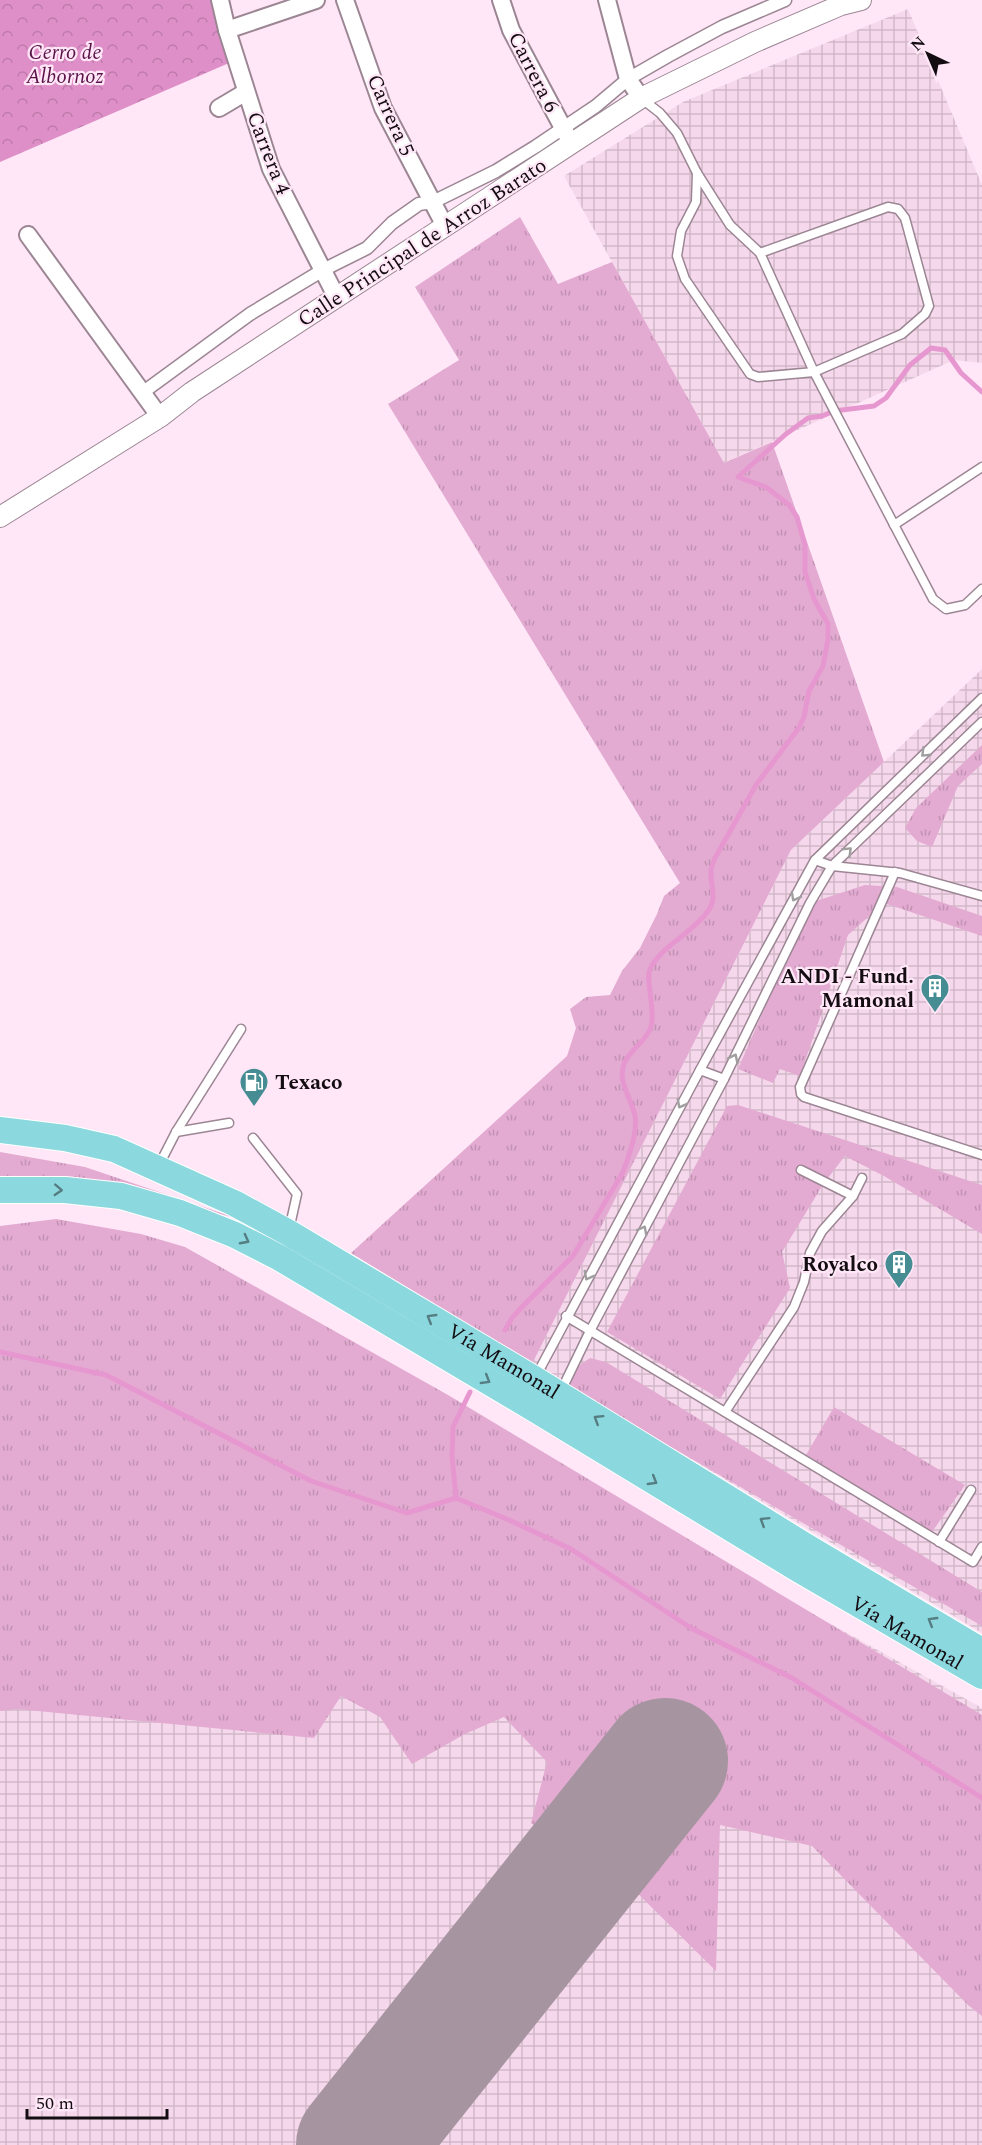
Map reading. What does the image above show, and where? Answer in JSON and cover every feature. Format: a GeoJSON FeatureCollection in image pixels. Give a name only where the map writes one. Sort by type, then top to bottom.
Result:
{"type":"FeatureCollection","features":[{"type":"Feature","properties":{"kind":"main road","name":"Vía Mamonal"},"geometry":{"type":"LineString","coordinates":[[0,1130],[65,1138],[114,1149],[234,1203],[289,1233],[534,1379],[802,1544],[982,1651]]}},
{"type":"Feature","properties":{"kind":"main road","name":"Vía Mamonal"},"geometry":{"type":"LineString","coordinates":[[0,1190],[65,1190],[121,1196],[180,1213],[235,1235],[321,1282],[798,1569],[982,1676]]}},
{"type":"Feature","properties":{"kind":"street","name":"Carrera 4"},"geometry":{"type":"LineString","coordinates":[[220,0],[226,30],[271,168],[337,298]]}},
{"type":"Feature","properties":{"kind":"street"},"geometry":{"type":"LineString","coordinates":[[226,30],[316,0]]}},
{"type":"Feature","properties":{"kind":"street","name":"Carrera 5"},"geometry":{"type":"LineString","coordinates":[[345,0],[383,108],[445,226]]}},
{"type":"Feature","properties":{"kind":"street","name":"Carrera 6"},"geometry":{"type":"LineString","coordinates":[[501,0],[511,30],[567,136]]}},
{"type":"Feature","properties":{"kind":"street"},"geometry":{"type":"LineString","coordinates":[[607,0],[628,79],[641,98]]}},
{"type":"Feature","properties":{"kind":"street"},"geometry":{"type":"LineString","coordinates":[[142,393],[250,314],[323,270],[367,248],[392,223],[420,204],[433,202],[567,136],[596,106],[628,79],[722,27],[785,0]]}},
{"type":"Feature","properties":{"kind":"street","name":"Calle Principal de Arroz Barato"},"geometry":{"type":"LineString","coordinates":[[0,517],[160,417],[192,392],[445,226],[567,136],[755,42],[841,5],[861,0]]}},
{"type":"Feature","properties":{"kind":"street"},"geometry":{"type":"LineString","coordinates":[[219,108],[246,92]]}},
{"type":"Feature","properties":{"kind":"street"},"geometry":{"type":"LineString","coordinates":[[28,235],[160,417]]}},
{"type":"Feature","properties":{"kind":"lane"},"geometry":{"type":"LineString","coordinates":[[641,98],[660,113],[677,133],[697,174],[730,225],[760,253],[814,372],[933,599],[946,609],[965,605],[982,590]]}},
{"type":"Feature","properties":{"kind":"lane"},"geometry":{"type":"LineString","coordinates":[[697,174],[696,202],[681,231],[676,256],[684,279],[750,374],[758,377],[814,372],[902,334],[925,314],[929,306],[905,218],[898,209],[888,207],[760,253]]}},
{"type":"Feature","properties":{"kind":"lane"},"geometry":{"type":"LineString","coordinates":[[894,525],[982,467]]}},
{"type":"Feature","properties":{"kind":"lane"},"geometry":{"type":"LineString","coordinates":[[534,1379],[566,1316],[815,860],[982,698]]}},
{"type":"Feature","properties":{"kind":"lane"},"geometry":{"type":"LineString","coordinates":[[559,1395],[590,1331],[723,1079],[810,903],[832,866],[982,722]]}},
{"type":"Feature","properties":{"kind":"lane"},"geometry":{"type":"LineString","coordinates":[[953,725],[965,738]]}},
{"type":"Feature","properties":{"kind":"lane"},"geometry":{"type":"LineString","coordinates":[[815,860],[832,866],[895,872],[982,896]]}},
{"type":"Feature","properties":{"kind":"lane"},"geometry":{"type":"LineString","coordinates":[[895,872],[800,1087],[801,1094],[982,1155]]}},
{"type":"Feature","properties":{"kind":"lane"},"geometry":{"type":"LineString","coordinates":[[158,1167],[176,1131],[241,1029]]}},
{"type":"Feature","properties":{"kind":"lane"},"geometry":{"type":"LineString","coordinates":[[700,1070],[723,1079]]}},
{"type":"Feature","properties":{"kind":"lane"},"geometry":{"type":"LineString","coordinates":[[176,1131],[229,1123]]}},
{"type":"Feature","properties":{"kind":"lane"},"geometry":{"type":"LineString","coordinates":[[253,1138],[297,1194],[289,1233]]}},
{"type":"Feature","properties":{"kind":"lane"},"geometry":{"type":"LineString","coordinates":[[801,1170],[853,1196]]}},
{"type":"Feature","properties":{"kind":"lane"},"geometry":{"type":"LineString","coordinates":[[725,1412],[794,1307],[804,1281],[810,1253],[822,1231],[853,1196],[862,1178]]}},
{"type":"Feature","properties":{"kind":"lane"},"geometry":{"type":"LineString","coordinates":[[566,1316],[982,1567]]}},
{"type":"Feature","properties":{"kind":"lane"},"geometry":{"type":"LineString","coordinates":[[939,1542],[971,1490]]}},
{"type":"Feature","properties":{"kind":"lane"},"geometry":{"type":"LineString","coordinates":[[973,1562],[982,1547]]}},
{"type":"Feature","properties":{"kind":"shaded area"},"geometry":{"type":"Polygon","coordinates":[[[908,9],[982,185],[982,363],[954,360],[724,463],[564,176],[683,102],[908,9]]]}},
{"type":"Feature","properties":{"kind":"shaded area"},"geometry":{"type":"Polygon","coordinates":[[[982,669],[982,1633],[532,1364],[791,850],[982,669]]]}},
{"type":"Feature","properties":{"kind":"shaded area"},"geometry":{"type":"Polygon","coordinates":[[[0,1283],[458,1417],[982,1708],[982,2145],[0,2145],[0,1283]]]}},
{"type":"Feature","properties":{"kind":"green space","name":"Cerro de Albornoz"},"geometry":{"type":"Polygon","coordinates":[[[0,0],[217,0],[236,60],[0,162],[0,0]]]}},
{"type":"Feature","properties":{"kind":"green space"},"geometry":{"type":"Polygon","coordinates":[[[520,217],[558,284],[612,262],[724,463],[772,442],[884,762],[791,850],[532,1364],[351,1253],[567,1056],[576,1028],[570,1009],[586,997],[610,995],[622,971],[640,948],[664,896],[680,883],[388,404],[459,360],[415,287],[520,217]]]}},
{"type":"Feature","properties":{"kind":"green space"},"geometry":{"type":"Polygon","coordinates":[[[982,745],[982,764],[958,786],[932,847],[917,841],[905,828],[916,808],[982,745]]]}},
{"type":"Feature","properties":{"kind":"green space"},"geometry":{"type":"Polygon","coordinates":[[[865,885],[897,887],[982,916],[982,936],[884,903],[848,935],[800,1076],[780,1069],[773,1083],[738,1069],[810,903],[865,885]]]}},
{"type":"Feature","properties":{"kind":"green space"},"geometry":{"type":"Polygon","coordinates":[[[738,1105],[982,1185],[982,1234],[884,1176],[845,1156],[824,1183],[782,1252],[790,1288],[720,1399],[607,1332],[727,1106],[738,1105]]]}},
{"type":"Feature","properties":{"kind":"green space"},"geometry":{"type":"Polygon","coordinates":[[[0,1152],[85,1167],[233,1217],[77,1184],[0,1187],[0,1152]]]}},
{"type":"Feature","properties":{"kind":"green space"},"geometry":{"type":"Polygon","coordinates":[[[56,1219],[141,1234],[185,1247],[448,1395],[982,1715],[982,2016],[968,2005],[812,1846],[720,1825],[716,1971],[621,1877],[531,1823],[547,1762],[504,1717],[465,1734],[412,1764],[380,1717],[341,1696],[314,1738],[17,1709],[0,1711],[0,1226],[56,1219]]]}},
{"type":"Feature","properties":{"kind":"green space"},"geometry":{"type":"Polygon","coordinates":[[[590,1358],[606,1362],[982,1592],[982,1626],[570,1389],[573,1370],[590,1358]]]}},
{"type":"Feature","properties":{"kind":"green space"},"geometry":{"type":"Polygon","coordinates":[[[834,1407],[965,1485],[932,1532],[806,1455],[834,1407]]]}},
{"type":"Feature","properties":{"kind":"waterway"},"geometry":{"type":"LineString","coordinates":[[505,1330],[521,1308],[573,1256],[622,1174],[632,1145],[636,1122],[622,1071],[626,1059],[651,1027],[650,969],[662,953],[702,919],[711,906],[713,901],[711,868],[715,858],[756,785],[798,729],[804,717],[809,691],[823,666],[828,624],[814,599],[805,572],[805,545],[797,517],[789,505],[766,487],[738,477],[786,434],[808,418],[834,411],[874,406],[886,398],[910,365],[931,348],[945,350],[961,373],[982,392]]}},
{"type":"Feature","properties":{"kind":"waterway"},"geometry":{"type":"LineString","coordinates":[[0,1352],[106,1375],[311,1481],[407,1513],[456,1498],[509,1520],[571,1549],[691,1628],[792,1678],[982,1798]]}},
{"type":"Feature","properties":{"kind":"waterway"},"geometry":{"type":"LineString","coordinates":[[456,1498],[452,1456],[453,1427],[470,1392]]}},
{"type":"Feature","properties":{"kind":"runway"},"geometry":{"type":"LineString","coordinates":[[359,2145],[665,1761]]}},
{"type":"Feature","properties":{"kind":"place","name":"ANDI - Fund. Mamonal"},"geometry":{"type":"Point","coordinates":[935,1014]}},
{"type":"Feature","properties":{"kind":"place","name":"Texaco"},"geometry":{"type":"Point","coordinates":[254,1108]}},
{"type":"Feature","properties":{"kind":"place","name":"Royalco"},"geometry":{"type":"Point","coordinates":[899,1290]}}]}
